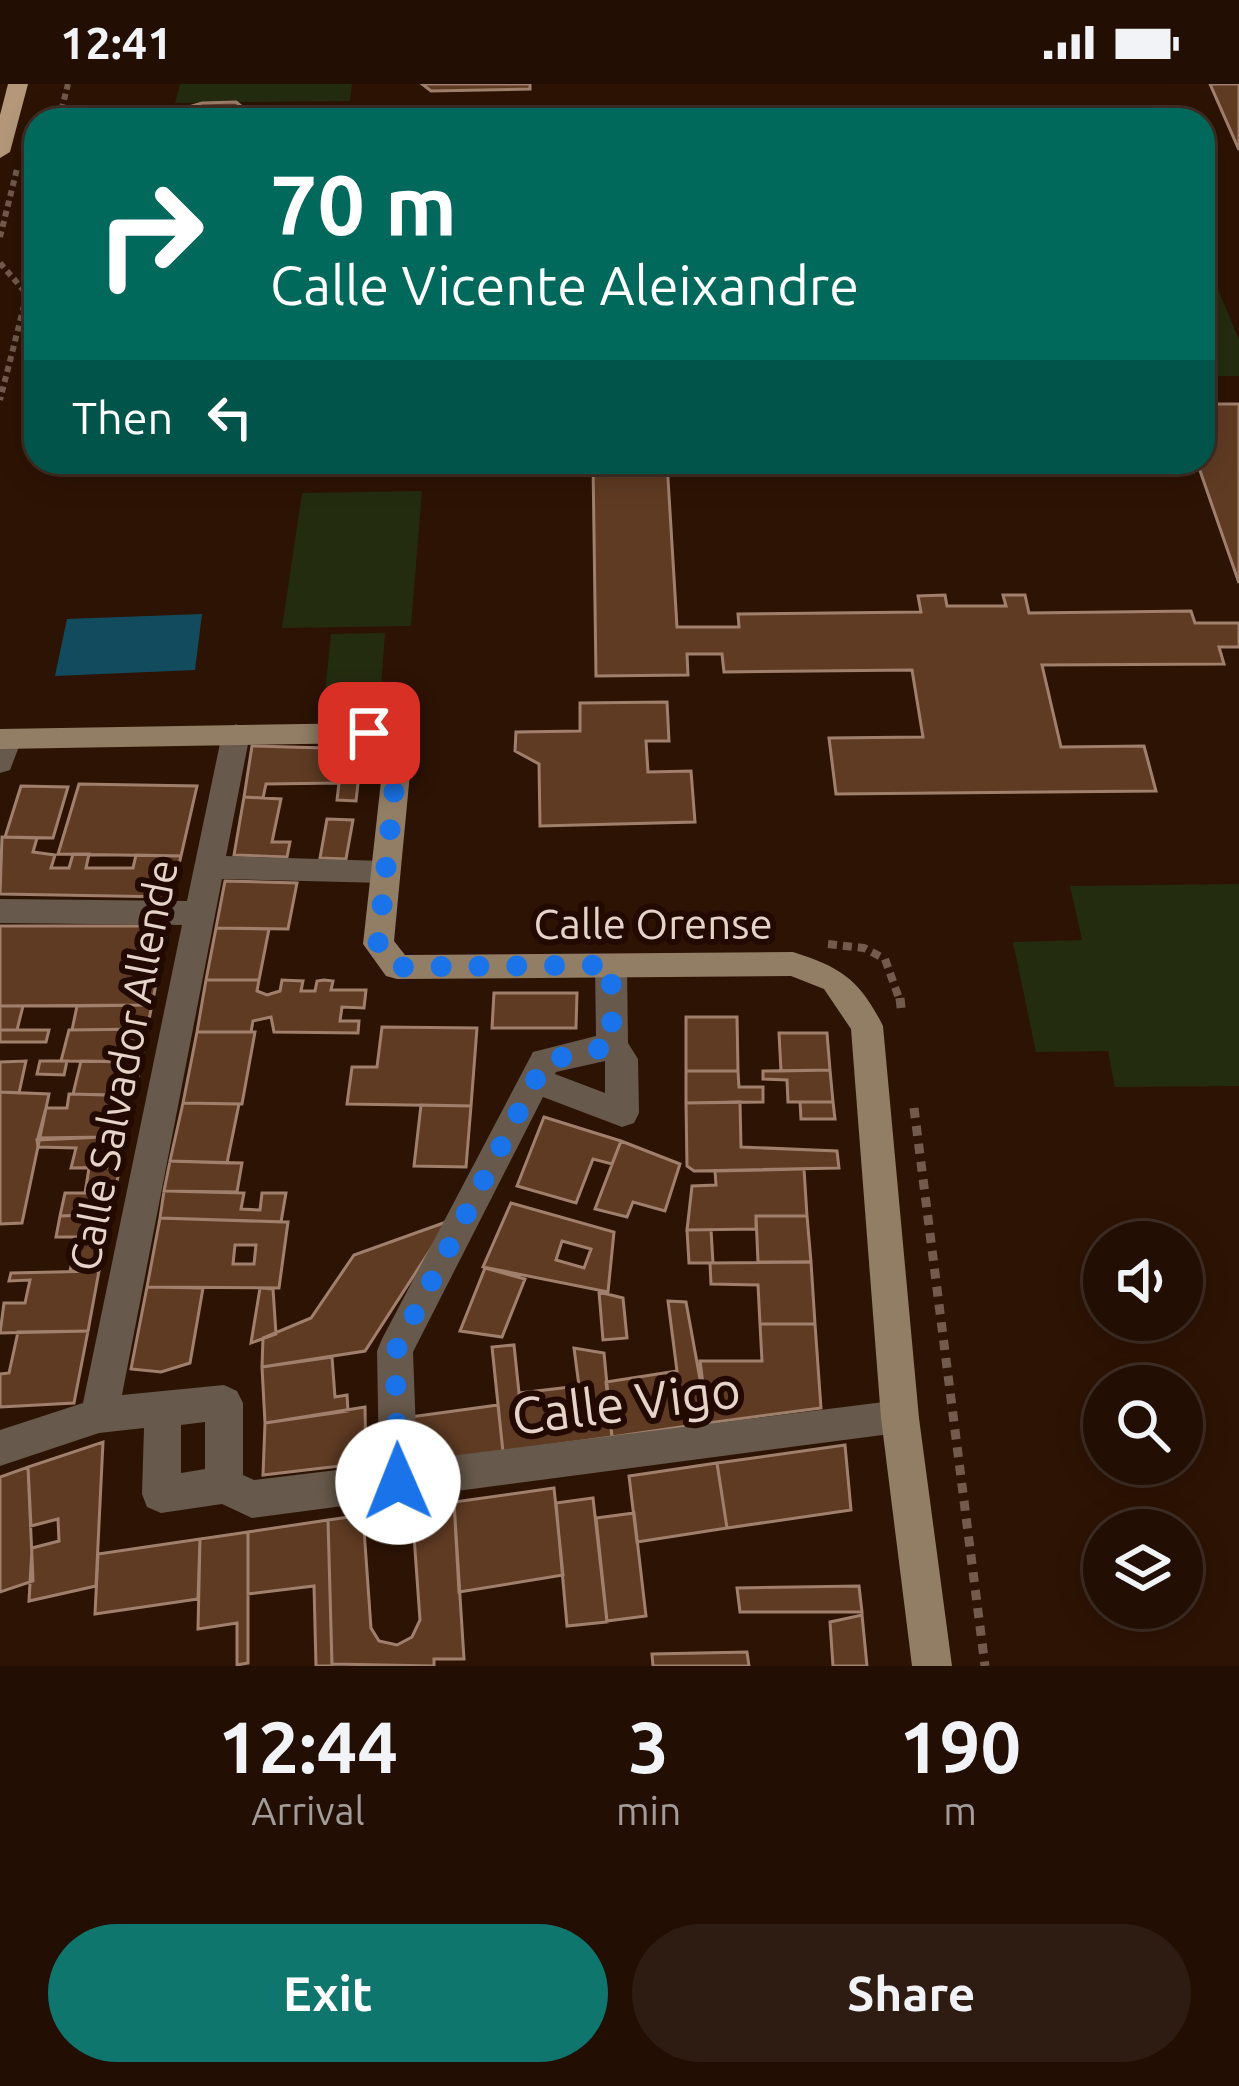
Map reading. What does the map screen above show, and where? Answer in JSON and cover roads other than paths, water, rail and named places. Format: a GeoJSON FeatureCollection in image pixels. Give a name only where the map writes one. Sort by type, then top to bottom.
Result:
{"type":"FeatureCollection","features":[{"type":"Feature","properties":{"kind":"main road"},"geometry":{"type":"LineString","coordinates":[[0,152],[18,84]]}},
{"type":"Feature","properties":{"kind":"main road","name":"Calle Orense"},"geometry":{"type":"LineString","coordinates":[[3,747],[236,734],[369,733],[393,743],[397,763],[378,944],[397,967],[794,964],[835,980],[867,1026],[900,1418],[932,1666]]}},
{"type":"Feature","properties":{"kind":"street","name":"Calle Salvador Allende"},"geometry":{"type":"LineString","coordinates":[[99,1414],[236,734]]}},
{"type":"Feature","properties":{"kind":"street"},"geometry":{"type":"LineString","coordinates":[[209,867],[384,872]]}},
{"type":"Feature","properties":{"kind":"street"},"geometry":{"type":"LineString","coordinates":[[0,910],[200,913]]}},
{"type":"Feature","properties":{"kind":"street"},"geometry":{"type":"LineString","coordinates":[[534,1080],[622,1113],[622,1059],[612,1046],[611,965]]}},
{"type":"Feature","properties":{"kind":"street"},"geometry":{"type":"LineString","coordinates":[[398,1482],[395,1352],[545,1061],[612,1046]]}},
{"type":"Feature","properties":{"kind":"street"},"geometry":{"type":"LineString","coordinates":[[0,1448],[99,1414],[163,1412],[224,1403],[224,1485]]}},
{"type":"Feature","properties":{"kind":"street","name":"Calle Vigo"},"geometry":{"type":"LineString","coordinates":[[163,1412],[161,1494],[224,1485],[252,1499],[900,1418]]}},
{"type":"Feature","properties":{"kind":"water"},"geometry":{"type":"Polygon","coordinates":[[[202,614],[195,670],[55,676],[67,619],[202,614]]]}}]}
